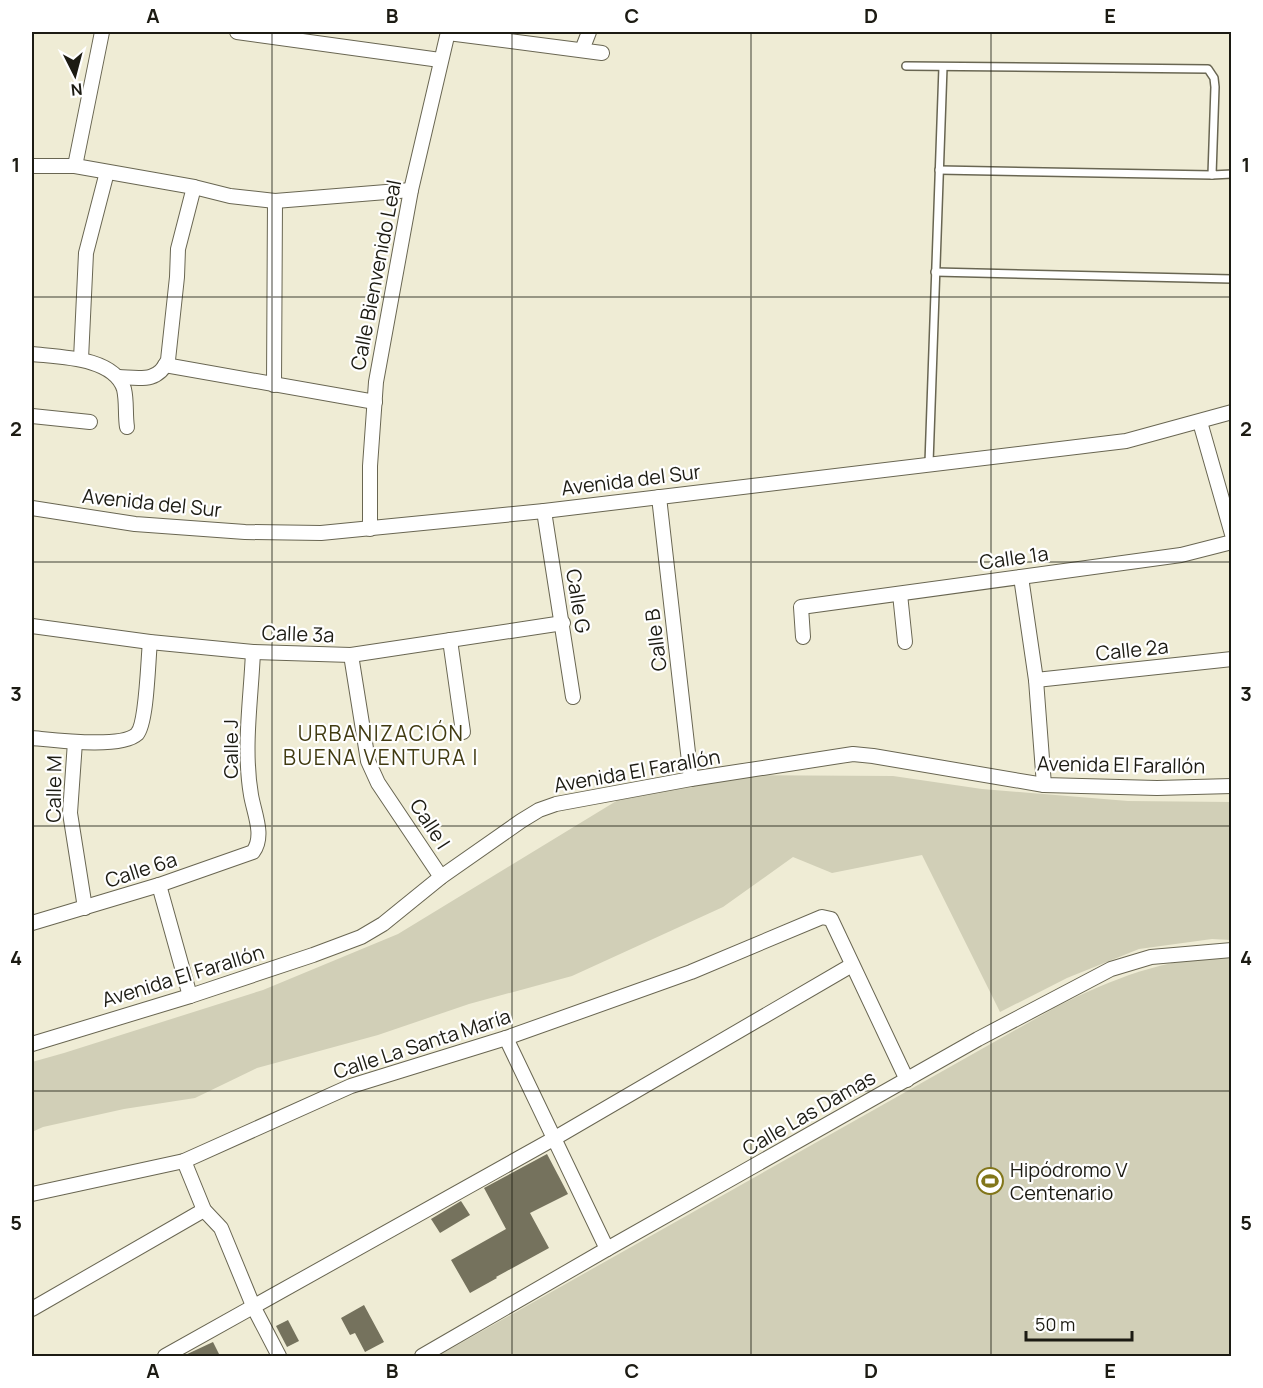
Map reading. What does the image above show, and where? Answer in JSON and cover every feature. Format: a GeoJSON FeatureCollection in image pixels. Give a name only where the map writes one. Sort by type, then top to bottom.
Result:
{"type":"FeatureCollection","features":[{"type":"Feature","properties":{"kind":"street"},"geometry":{"type":"LineString","coordinates":[[75,166],[102,32]]}},
{"type":"Feature","properties":{"kind":"street"},"geometry":{"type":"LineString","coordinates":[[237,32],[440,60]]}},
{"type":"Feature","properties":{"kind":"street"},"geometry":{"type":"LineString","coordinates":[[448,32],[602,53]]}},
{"type":"Feature","properties":{"kind":"street","name":"Calle Bienvenido Leal"},"geometry":{"type":"LineString","coordinates":[[370,529],[370,466],[378,371],[411,190],[448,32]]}},
{"type":"Feature","properties":{"kind":"street"},"geometry":{"type":"LineString","coordinates":[[582,50],[590,32]]}},
{"type":"Feature","properties":{"kind":"street"},"geometry":{"type":"LineString","coordinates":[[32,169],[75,166],[195,187],[230,196],[275,201],[411,190]]}},
{"type":"Feature","properties":{"kind":"street"},"geometry":{"type":"LineString","coordinates":[[81,359],[86,253],[107,172]]}},
{"type":"Feature","properties":{"kind":"street"},"geometry":{"type":"LineString","coordinates":[[32,354],[81,359],[119,377],[141,378],[162,372],[165,365],[177,277],[178,249],[195,187]]}},
{"type":"Feature","properties":{"kind":"street"},"geometry":{"type":"LineString","coordinates":[[274,385],[275,201]]}},
{"type":"Feature","properties":{"kind":"street"},"geometry":{"type":"LineString","coordinates":[[165,365],[375,402]]}},
{"type":"Feature","properties":{"kind":"street"},"geometry":{"type":"LineString","coordinates":[[119,377],[127,407],[127,427]]}},
{"type":"Feature","properties":{"kind":"street","name":"Avenida del Sur"},"geometry":{"type":"LineString","coordinates":[[32,508],[135,524],[245,532],[321,533],[544,511],[1126,441],[1232,412]]}},
{"type":"Feature","properties":{"kind":"street"},"geometry":{"type":"LineString","coordinates":[[32,416],[90,422]]}},
{"type":"Feature","properties":{"kind":"street"},"geometry":{"type":"LineString","coordinates":[[1200,422],[1232,534]]}},
{"type":"Feature","properties":{"kind":"street","name":"Calle B"},"geometry":{"type":"LineString","coordinates":[[659,497],[691,779]]}},
{"type":"Feature","properties":{"kind":"street","name":"Calle G"},"geometry":{"type":"LineString","coordinates":[[544,511],[573,697]]}},
{"type":"Feature","properties":{"kind":"street","name":"Calle 1a"},"geometry":{"type":"LineString","coordinates":[[803,637],[801,608],[1181,555],[1232,542]]}},
{"type":"Feature","properties":{"kind":"street"},"geometry":{"type":"LineString","coordinates":[[1021,577],[1036,680],[1044,785]]}},
{"type":"Feature","properties":{"kind":"street"},"geometry":{"type":"LineString","coordinates":[[900,594],[905,642]]}},
{"type":"Feature","properties":{"kind":"street","name":"Calle 3a"},"geometry":{"type":"LineString","coordinates":[[32,626],[150,642],[253,652],[351,655],[563,623]]}},
{"type":"Feature","properties":{"kind":"street"},"geometry":{"type":"LineString","coordinates":[[450,640],[463,732]]}},
{"type":"Feature","properties":{"kind":"street"},"geometry":{"type":"LineString","coordinates":[[32,738],[75,742],[123,742],[138,733],[143,720],[150,642]]}},
{"type":"Feature","properties":{"kind":"street","name":"Calle J"},"geometry":{"type":"LineString","coordinates":[[253,652],[249,769],[251,793],[260,836],[258,845]]}},
{"type":"Feature","properties":{"kind":"street","name":"Calle I"},"geometry":{"type":"LineString","coordinates":[[351,655],[368,761],[378,783],[441,877]]}},
{"type":"Feature","properties":{"kind":"street","name":"Calle 2a"},"geometry":{"type":"LineString","coordinates":[[1036,680],[1232,658]]}},
{"type":"Feature","properties":{"kind":"street","name":"Calle M"},"geometry":{"type":"LineString","coordinates":[[75,742],[70,813],[85,908]]}},
{"type":"Feature","properties":{"kind":"street","name":"Avenida El Farallón"},"geometry":{"type":"LineString","coordinates":[[32,1044],[313,956],[361,937],[383,924],[441,877],[539,810],[556,804],[691,779],[853,754],[1044,785],[1157,788],[1232,786]]}},
{"type":"Feature","properties":{"kind":"street","name":"Calle 6a"},"geometry":{"type":"LineString","coordinates":[[32,923],[159,885],[254,852],[258,845]]}},
{"type":"Feature","properties":{"kind":"street"},"geometry":{"type":"LineString","coordinates":[[159,885],[190,996]]}},
{"type":"Feature","properties":{"kind":"street","name":"Calle La Santa María"},"geometry":{"type":"LineString","coordinates":[[32,1194],[184,1161],[351,1086],[506,1038],[692,972],[822,917],[831,919],[852,965]]}},
{"type":"Feature","properties":{"kind":"street","name":"Calle Las Damas"},"geometry":{"type":"LineString","coordinates":[[422,1356],[978,1039],[1111,969],[1151,957],[1232,950]]}},
{"type":"Feature","properties":{"kind":"street"},"geometry":{"type":"LineString","coordinates":[[165,1356],[555,1138],[852,965],[907,1080]]}},
{"type":"Feature","properties":{"kind":"street"},"geometry":{"type":"LineString","coordinates":[[506,1038],[607,1249]]}},
{"type":"Feature","properties":{"kind":"street"},"geometry":{"type":"LineString","coordinates":[[184,1161],[204,1210],[221,1228],[254,1308],[279,1356]]}},
{"type":"Feature","properties":{"kind":"street"},"geometry":{"type":"LineString","coordinates":[[32,1309],[204,1210]]}},
{"type":"Feature","properties":{"kind":"lane"},"geometry":{"type":"LineString","coordinates":[[906,66],[1208,69],[1214,78],[1215,87],[1212,175]]}},
{"type":"Feature","properties":{"kind":"lane"},"geometry":{"type":"LineString","coordinates":[[929,464],[943,67]]}},
{"type":"Feature","properties":{"kind":"lane"},"geometry":{"type":"LineString","coordinates":[[939,170],[1232,174]]}},
{"type":"Feature","properties":{"kind":"lane"},"geometry":{"type":"LineString","coordinates":[[935,272],[1232,279]]}},
{"type":"Feature","properties":{"kind":"shaded area"},"geometry":{"type":"Polygon","coordinates":[[[715,775],[893,776],[982,789],[1128,801],[1231,802],[1231,940],[1212,939],[1139,949],[1067,978],[1000,1012],[922,855],[832,873],[793,857],[723,907],[572,976],[469,1004],[378,1035],[257,1068],[195,1098],[124,1109],[43,1127],[32,1132],[32,1062],[263,990],[398,934],[636,789],[715,775]]]}},
{"type":"Feature","properties":{"kind":"shaded area","name":"Hipódromo V Centenario"},"geometry":{"type":"Polygon","coordinates":[[[1231,957],[1231,1356],[438,1356],[1058,1006],[1120,978],[1163,965],[1186,960],[1231,957]]]}},
{"type":"Feature","properties":{"kind":"building"},"geometry":{"type":"Polygon","coordinates":[[[547,1154],[568,1194],[530,1213],[549,1248],[470,1293],[451,1260],[506,1229],[484,1188],[547,1154]]]}},
{"type":"Feature","properties":{"kind":"building"},"geometry":{"type":"Polygon","coordinates":[[[461,1201],[470,1215],[440,1233],[431,1219],[461,1201]]]}},
{"type":"Feature","properties":{"kind":"building"},"geometry":{"type":"Polygon","coordinates":[[[364,1305],[384,1342],[365,1352],[355,1333],[350,1335],[341,1318],[364,1305]]]}},
{"type":"Feature","properties":{"kind":"building"},"geometry":{"type":"Polygon","coordinates":[[[288,1320],[299,1341],[287,1347],[276,1326],[288,1320]]]}},
{"type":"Feature","properties":{"kind":"building"},"geometry":{"type":"Polygon","coordinates":[[[213,1342],[220,1356],[183,1356],[213,1342]]]}},
{"type":"Feature","properties":{"kind":"place","name":"Hipódromo V Centenario"},"geometry":{"type":"Point","coordinates":[990,1181]}},
{"type":"Feature","properties":{"kind":"district","name":"URBANIZACIÓN BUENA VENTURA I"},"geometry":{"type":"Point","coordinates":[381,746]}}]}
